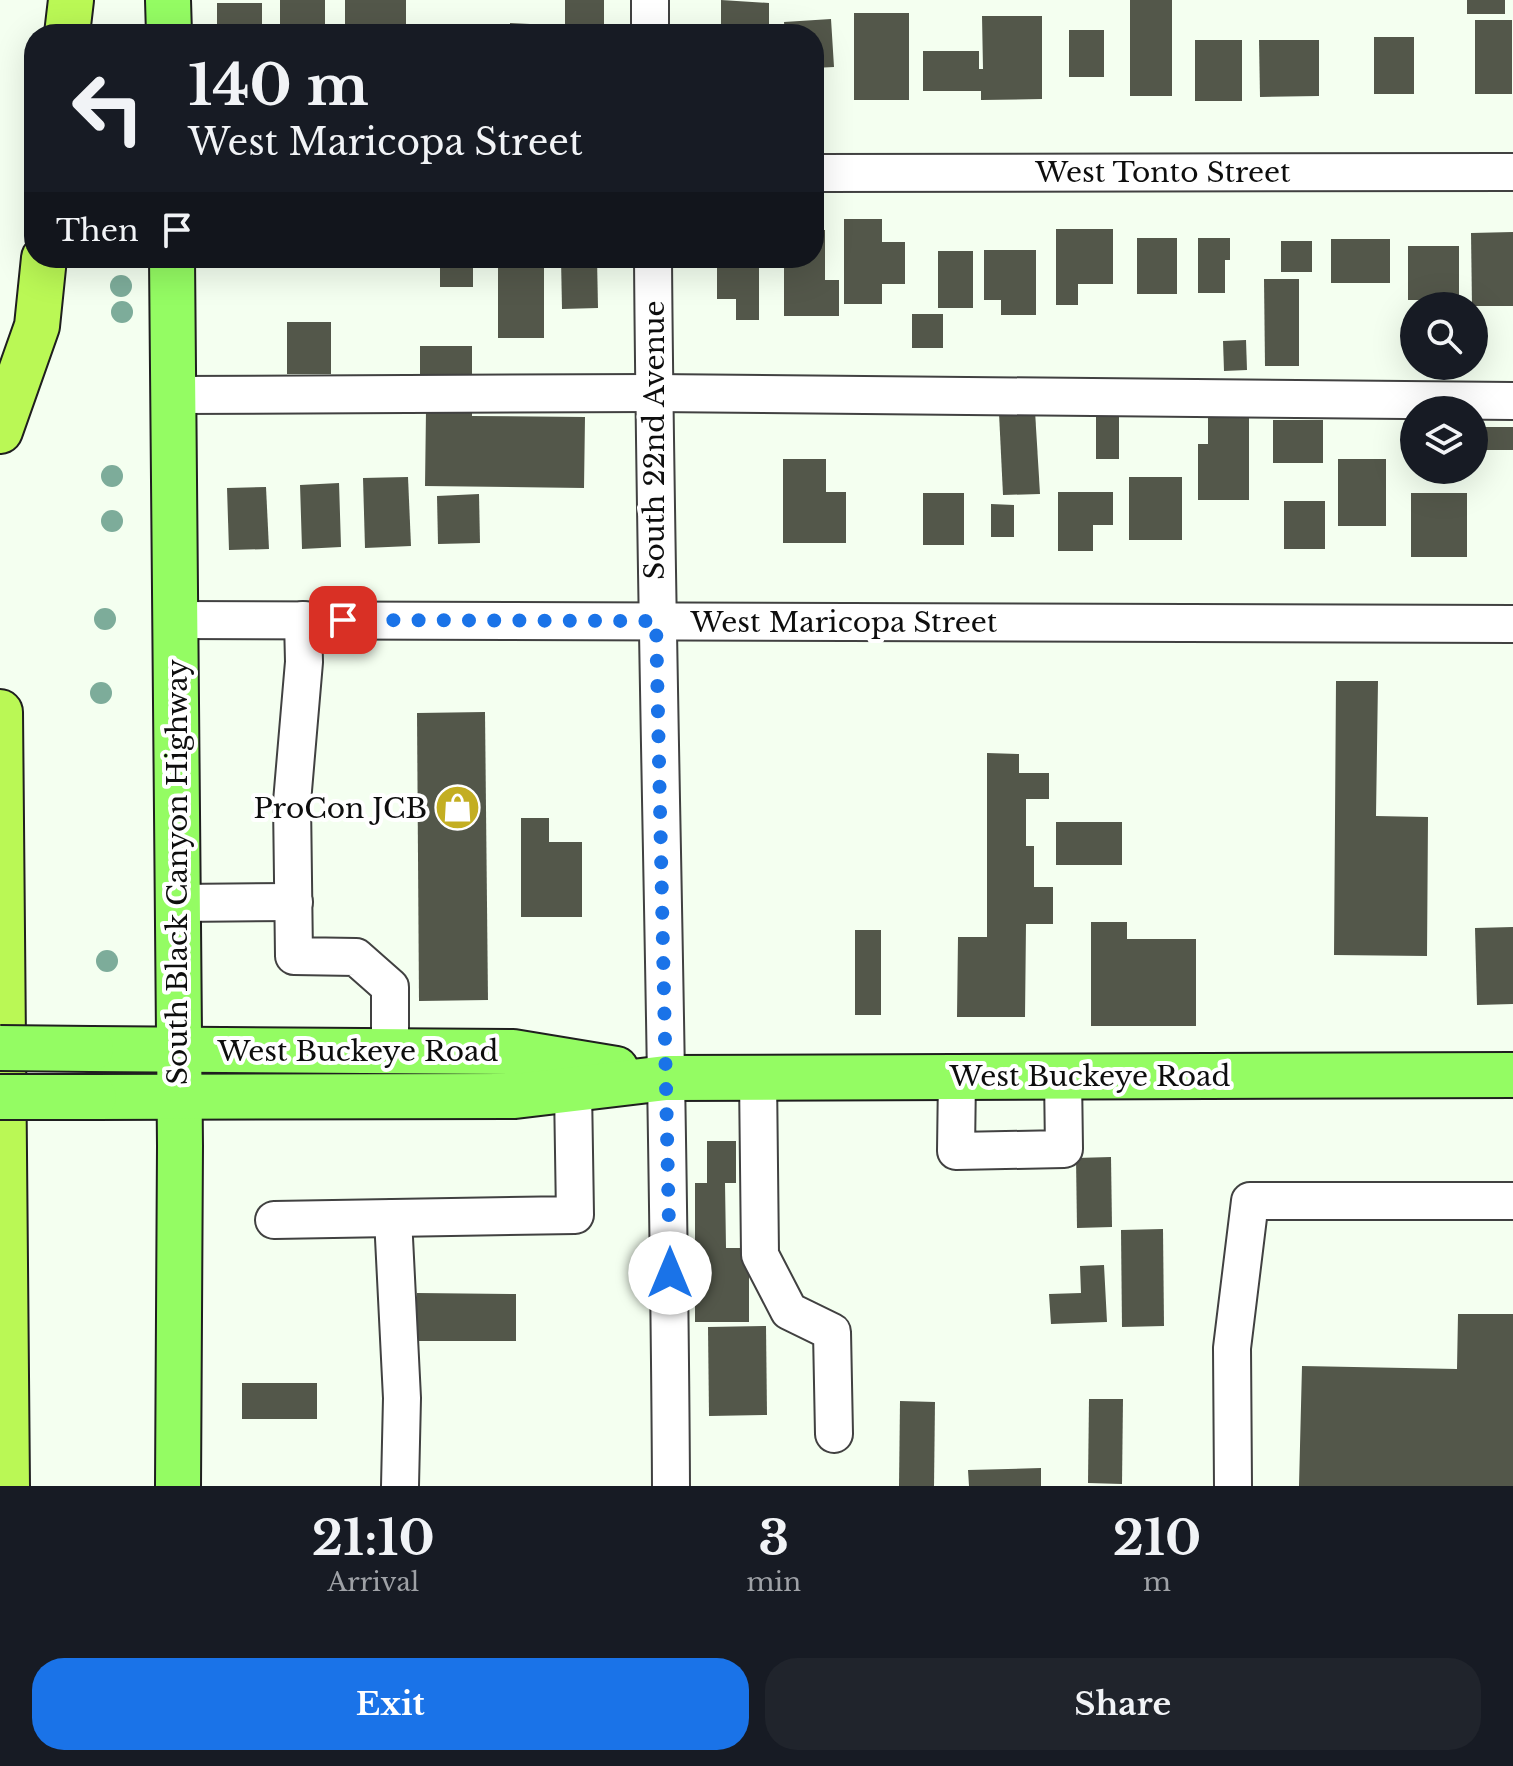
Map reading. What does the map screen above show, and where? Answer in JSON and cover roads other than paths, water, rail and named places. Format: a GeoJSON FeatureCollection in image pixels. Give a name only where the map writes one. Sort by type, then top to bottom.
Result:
{"type":"FeatureCollection","features":[{"type":"Feature","properties":{"kind":"highway"},"geometry":{"type":"LineString","coordinates":[[68,24],[71,0]]}},
{"type":"Feature","properties":{"kind":"highway"},"geometry":{"type":"LineString","coordinates":[[0,431],[37,326],[43,268]]}},
{"type":"Feature","properties":{"kind":"highway"},"geometry":{"type":"LineString","coordinates":[[0,712],[7,1486]]}},
{"type":"Feature","properties":{"kind":"main road"},"geometry":{"type":"LineString","coordinates":[[168,0],[169,24]]}},
{"type":"Feature","properties":{"kind":"main road","name":"South Black Canyon Highway"},"geometry":{"type":"LineString","coordinates":[[172,268],[179,1049],[178,1486]]}},
{"type":"Feature","properties":{"kind":"main road","name":"West Buckeye Road"},"geometry":{"type":"LineString","coordinates":[[0,1048],[513,1052],[666,1078]]}},
{"type":"Feature","properties":{"kind":"main road","name":"West Buckeye Road"},"geometry":{"type":"LineString","coordinates":[[0,1097],[515,1096],[666,1078],[1513,1075]]}},
{"type":"Feature","properties":{"kind":"street"},"geometry":{"type":"LineString","coordinates":[[650,0],[650,24]]}},
{"type":"Feature","properties":{"kind":"street","name":"West Tonto Street"},"geometry":{"type":"LineString","coordinates":[[824,173],[1513,172]]}},
{"type":"Feature","properties":{"kind":"street","name":"South 22nd Avenue"},"geometry":{"type":"LineString","coordinates":[[653,268],[671,1486]]}},
{"type":"Feature","properties":{"kind":"street"},"geometry":{"type":"LineString","coordinates":[[174,395],[654,393],[1513,401]]}},
{"type":"Feature","properties":{"kind":"street","name":"West Maricopa Street"},"geometry":{"type":"LineString","coordinates":[[175,620],[1513,624]]}},
{"type":"Feature","properties":{"kind":"street"},"geometry":{"type":"LineString","coordinates":[[303,620],[304,662],[292,802],[294,956],[356,957],[390,987],[390,1051]]}},
{"type":"Feature","properties":{"kind":"street"},"geometry":{"type":"LineString","coordinates":[[178,903],[294,902]]}},
{"type":"Feature","properties":{"kind":"street"},"geometry":{"type":"LineString","coordinates":[[957,1077],[956,1151],[1064,1149],[1063,1076]]}},
{"type":"Feature","properties":{"kind":"street"},"geometry":{"type":"LineString","coordinates":[[758,1077],[760,1255],[789,1311],[832,1332],[834,1434]]}},
{"type":"Feature","properties":{"kind":"street"},"geometry":{"type":"LineString","coordinates":[[274,1220],[575,1215],[573,1089]]}},
{"type":"Feature","properties":{"kind":"street"},"geometry":{"type":"LineString","coordinates":[[1233,1486],[1232,1348],[1250,1201],[1513,1201]]}},
{"type":"Feature","properties":{"kind":"street"},"geometry":{"type":"LineString","coordinates":[[393,1218],[402,1398],[400,1486]]}},
{"type":"Feature","properties":{"kind":"place","name":"ProCon JCB"},"geometry":{"type":"Point","coordinates":[458,808]}}]}
